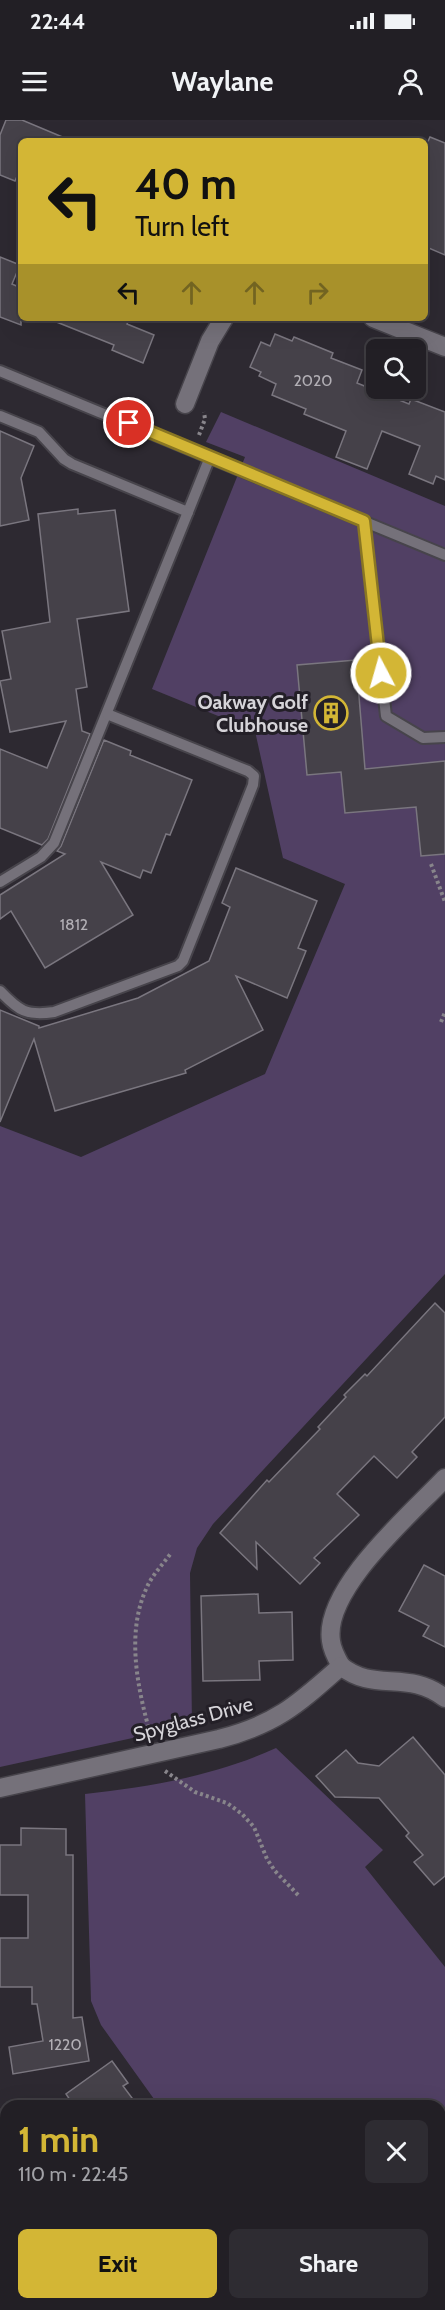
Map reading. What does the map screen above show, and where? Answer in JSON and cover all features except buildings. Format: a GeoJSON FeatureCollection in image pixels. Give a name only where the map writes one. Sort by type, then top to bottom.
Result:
{"type":"FeatureCollection","features":[{"type":"Feature","properties":{"kind":"street"},"geometry":{"type":"LineString","coordinates":[[185,404],[210,341],[222,321]]}},
{"type":"Feature","properties":{"kind":"street"},"geometry":{"type":"LineString","coordinates":[[380,321],[445,347]]}},
{"type":"Feature","properties":{"kind":"street"},"geometry":{"type":"LineString","coordinates":[[445,1478],[358,1570],[345,1589],[334,1612],[331,1629],[331,1642],[341,1666],[350,1673],[369,1680],[424,1685],[445,1698]]}},
{"type":"Feature","properties":{"kind":"street","name":"Spyglass Drive"},"geometry":{"type":"LineString","coordinates":[[0,1788],[235,1735],[272,1721],[290,1711],[341,1666]]}},
{"type":"Feature","properties":{"kind":"lane"},"geometry":{"type":"LineString","coordinates":[[0,370],[445,555]]}},
{"type":"Feature","properties":{"kind":"lane"},"geometry":{"type":"LineString","coordinates":[[0,416],[39,432],[64,459],[72,464],[188,512]]}},
{"type":"Feature","properties":{"kind":"lane"},"geometry":{"type":"LineString","coordinates":[[0,882],[41,857],[51,848],[210,457]]}},
{"type":"Feature","properties":{"kind":"lane"},"geometry":{"type":"LineString","coordinates":[[364,521],[386,716],[423,738],[445,737]]}},
{"type":"Feature","properties":{"kind":"lane"},"geometry":{"type":"LineString","coordinates":[[0,991],[19,1009],[42,1014],[54,1012],[178,966],[183,961],[253,785],[254,776],[248,771],[107,714]]}},
{"type":"Feature","properties":{"kind":"path"},"geometry":{"type":"LineString","coordinates":[[185,404],[203,411],[206,416],[193,450]]}},
{"type":"Feature","properties":{"kind":"path"},"geometry":{"type":"LineString","coordinates":[[431,864],[445,902]]}},
{"type":"Feature","properties":{"kind":"path"},"geometry":{"type":"LineString","coordinates":[[441,1022],[445,1012]]}},
{"type":"Feature","properties":{"kind":"path"},"geometry":{"type":"LineString","coordinates":[[171,1553],[148,1584],[140,1607],[136,1635],[140,1692],[156,1754],[164,1770],[195,1792],[227,1803],[242,1814],[254,1827],[272,1867],[300,1897]]}},
{"type":"Feature","properties":{"kind":"shaded area"},"geometry":{"type":"Polygon","coordinates":[[[221,412],[445,506],[445,1274],[213,1524],[197,1548],[190,1573],[192,1725],[0,1767],[0,1126],[81,1157],[265,1074],[345,884],[283,858],[255,731],[152,689],[245,457],[206,442],[221,412]]]}},
{"type":"Feature","properties":{"kind":"shaded area"},"geometry":{"type":"Polygon","coordinates":[[[276,1748],[383,1850],[365,1867],[445,1967],[445,2100],[155,2100],[101,2025],[91,2001],[85,1794],[134,1788],[207,1773],[276,1748]]]}},
{"type":"Feature","properties":{"kind":"place","name":"Oakway Golf Clubhouse"},"geometry":{"type":"Point","coordinates":[331,713]}},
{"type":"Feature","properties":{"kind":"route"},"geometry":{"type":"LineString","coordinates":[[129,423],[364,521],[381,673]]}}]}
